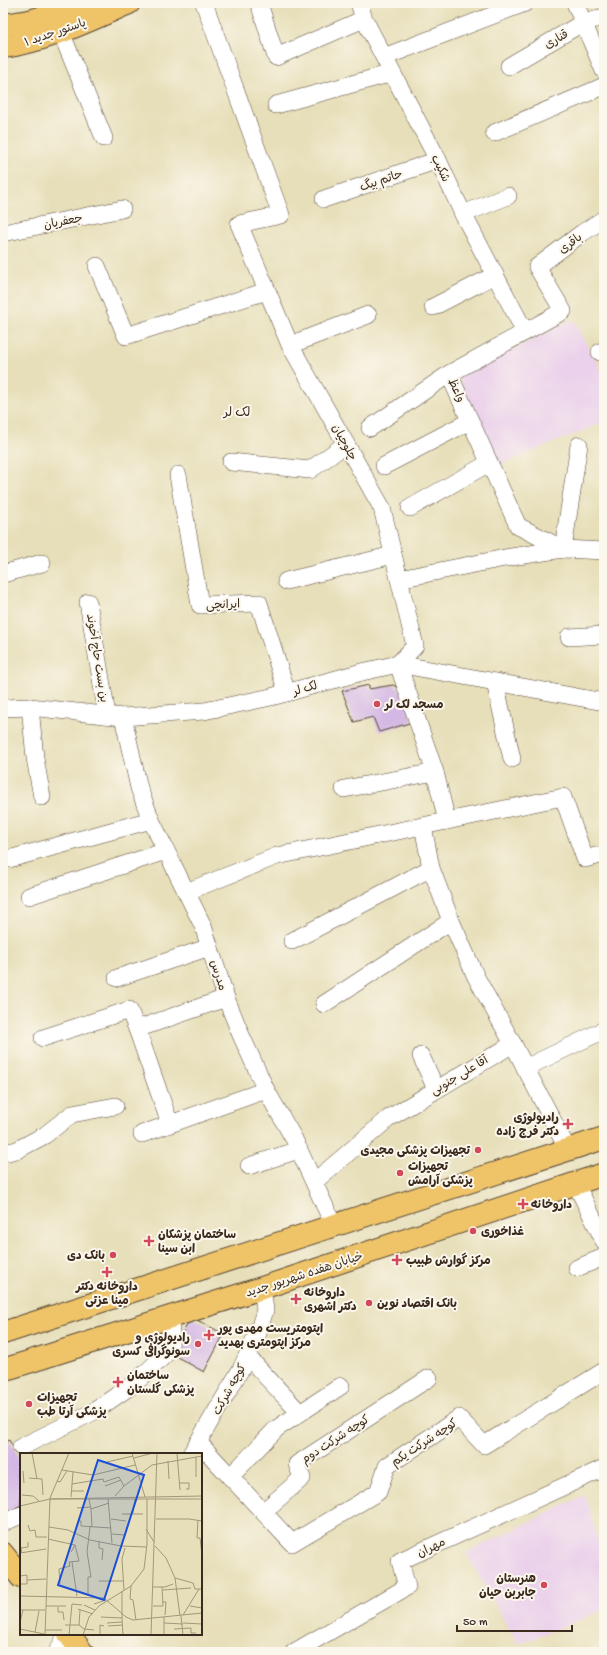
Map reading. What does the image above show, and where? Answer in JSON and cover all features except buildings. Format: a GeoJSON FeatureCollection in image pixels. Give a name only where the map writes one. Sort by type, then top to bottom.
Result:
{"type":"FeatureCollection","features":[{"type":"Feature","properties":{"kind":"main road","name":"پاستور جدید ۱"},"geometry":{"type":"LineString","coordinates":[[3,25],[29,21],[68,10],[107,3]]}},
{"type":"Feature","properties":{"kind":"main road","name":"پاستور جدید ۱"},"geometry":{"type":"LineString","coordinates":[[3,47],[28,42],[61,32],[129,3]]}},
{"type":"Feature","properties":{"kind":"main road"},"geometry":{"type":"LineString","coordinates":[[7,1329],[334,1226],[604,1138]]}},
{"type":"Feature","properties":{"kind":"main road","name":"خیابان هفده شهریور جدید"},"geometry":{"type":"LineString","coordinates":[[3,1370],[262,1288],[604,1174]]}},
{"type":"Feature","properties":{"kind":"main road"},"geometry":{"type":"LineString","coordinates":[[3,1554],[20,1576]]}},
{"type":"Feature","properties":{"kind":"main road"},"geometry":{"type":"LineString","coordinates":[[69,1635],[82,1652]]}},
{"type":"Feature","properties":{"kind":"street","name":"چلوچیان"},"geometry":{"type":"LineString","coordinates":[[204,3],[281,215],[238,224],[290,345],[382,508],[415,646],[398,664]]}},
{"type":"Feature","properties":{"kind":"street"},"geometry":{"type":"LineString","coordinates":[[259,3],[276,57],[364,19]]}},
{"type":"Feature","properties":{"kind":"street","name":"شکیب"},"geometry":{"type":"LineString","coordinates":[[359,3],[364,19],[438,160],[463,214],[525,332]]}},
{"type":"Feature","properties":{"kind":"street"},"geometry":{"type":"LineString","coordinates":[[384,57],[525,3]]}},
{"type":"Feature","properties":{"kind":"street"},"geometry":{"type":"LineString","coordinates":[[575,3],[604,71]]}},
{"type":"Feature","properties":{"kind":"street","name":"قناری"},"geometry":{"type":"LineString","coordinates":[[509,66],[584,22],[604,17]]}},
{"type":"Feature","properties":{"kind":"street"},"geometry":{"type":"LineString","coordinates":[[61,32],[104,138]]}},
{"type":"Feature","properties":{"kind":"street"},"geometry":{"type":"LineString","coordinates":[[276,105],[392,73]]}},
{"type":"Feature","properties":{"kind":"street"},"geometry":{"type":"LineString","coordinates":[[494,133],[604,86]]}},
{"type":"Feature","properties":{"kind":"street","name":"حاتم بیگ"},"geometry":{"type":"LineString","coordinates":[[324,199],[438,160]]}},
{"type":"Feature","properties":{"kind":"street"},"geometry":{"type":"LineString","coordinates":[[463,214],[508,196]]}},
{"type":"Feature","properties":{"kind":"street","name":"جعفریان"},"geometry":{"type":"LineString","coordinates":[[3,233],[122,209]]}},
{"type":"Feature","properties":{"kind":"street","name":"باقری"},"geometry":{"type":"LineString","coordinates":[[537,267],[604,220]]}},
{"type":"Feature","properties":{"kind":"street"},"geometry":{"type":"LineString","coordinates":[[97,266],[126,336],[267,291]]}},
{"type":"Feature","properties":{"kind":"street","name":"واعظ"},"geometry":{"type":"LineString","coordinates":[[537,267],[563,311],[449,374],[518,526],[563,549],[604,551]]}},
{"type":"Feature","properties":{"kind":"street"},"geometry":{"type":"LineString","coordinates":[[433,307],[495,275]]}},
{"type":"Feature","properties":{"kind":"street"},"geometry":{"type":"LineString","coordinates":[[290,345],[368,315]]}},
{"type":"Feature","properties":{"kind":"street"},"geometry":{"type":"LineString","coordinates":[[370,428],[449,374]]}},
{"type":"Feature","properties":{"kind":"street"},"geometry":{"type":"LineString","coordinates":[[384,466],[470,421]]}},
{"type":"Feature","properties":{"kind":"street"},"geometry":{"type":"LineString","coordinates":[[231,462],[310,470],[346,444]]}},
{"type":"Feature","properties":{"kind":"street"},"geometry":{"type":"LineString","coordinates":[[399,579],[498,559],[563,549],[578,445]]}},
{"type":"Feature","properties":{"kind":"street"},"geometry":{"type":"LineString","coordinates":[[410,508],[489,462]]}},
{"type":"Feature","properties":{"kind":"street","name":"ایرانچی"},"geometry":{"type":"LineString","coordinates":[[178,475],[200,605],[259,603],[287,693]]}},
{"type":"Feature","properties":{"kind":"street"},"geometry":{"type":"LineString","coordinates":[[286,581],[393,555]]}},
{"type":"Feature","properties":{"kind":"street"},"geometry":{"type":"LineString","coordinates":[[3,574],[42,563]]}},
{"type":"Feature","properties":{"kind":"street","name":"بن بست حاج آخوند"},"geometry":{"type":"LineString","coordinates":[[88,602],[115,716]]}},
{"type":"Feature","properties":{"kind":"street"},"geometry":{"type":"LineString","coordinates":[[569,637],[604,635]]}},
{"type":"Feature","properties":{"kind":"street"},"geometry":{"type":"LineString","coordinates":[[398,664],[435,772],[447,821]]}},
{"type":"Feature","properties":{"kind":"street","name":"لک لر"},"geometry":{"type":"LineString","coordinates":[[3,708],[30,707],[115,716],[204,710],[287,693],[362,672],[398,664],[604,702]]}},
{"type":"Feature","properties":{"kind":"street"},"geometry":{"type":"LineString","coordinates":[[495,682],[512,759]]}},
{"type":"Feature","properties":{"kind":"street"},"geometry":{"type":"LineString","coordinates":[[30,707],[35,758],[42,797]]}},
{"type":"Feature","properties":{"kind":"street","name":"مدرس"},"geometry":{"type":"LineString","coordinates":[[115,716],[151,820],[203,926],[226,998],[266,1090],[299,1150],[334,1226]]}},
{"type":"Feature","properties":{"kind":"street"},"geometry":{"type":"LineString","coordinates":[[344,789],[435,772]]}},
{"type":"Feature","properties":{"kind":"street"},"geometry":{"type":"LineString","coordinates":[[186,892],[277,856],[564,797],[585,860],[604,854]]}},
{"type":"Feature","properties":{"kind":"street"},"geometry":{"type":"LineString","coordinates":[[9,859],[151,820]]}},
{"type":"Feature","properties":{"kind":"street"},"geometry":{"type":"LineString","coordinates":[[423,826],[431,868],[451,921],[476,977],[513,1044],[568,1150]]}},
{"type":"Feature","properties":{"kind":"street"},"geometry":{"type":"LineString","coordinates":[[29,896],[166,851]]}},
{"type":"Feature","properties":{"kind":"street"},"geometry":{"type":"LineString","coordinates":[[292,941],[431,868]]}},
{"type":"Feature","properties":{"kind":"street"},"geometry":{"type":"LineString","coordinates":[[324,1004],[451,921]]}},
{"type":"Feature","properties":{"kind":"street"},"geometry":{"type":"LineString","coordinates":[[118,978],[210,947]]}},
{"type":"Feature","properties":{"kind":"street"},"geometry":{"type":"LineString","coordinates":[[137,1029],[226,998]]}},
{"type":"Feature","properties":{"kind":"street"},"geometry":{"type":"LineString","coordinates":[[43,1038],[129,1010],[170,1124]]}},
{"type":"Feature","properties":{"kind":"street"},"geometry":{"type":"LineString","coordinates":[[525,1068],[604,1030]]}},
{"type":"Feature","properties":{"kind":"street","name":"آقا علی جنوبی"},"geometry":{"type":"LineString","coordinates":[[314,1182],[389,1118],[513,1044]]}},
{"type":"Feature","properties":{"kind":"street"},"geometry":{"type":"LineString","coordinates":[[420,1056],[436,1089]]}},
{"type":"Feature","properties":{"kind":"street"},"geometry":{"type":"LineString","coordinates":[[142,1134],[266,1090]]}},
{"type":"Feature","properties":{"kind":"street"},"geometry":{"type":"LineString","coordinates":[[3,1153],[17,1150],[45,1135],[72,1114],[114,1106]]}},
{"type":"Feature","properties":{"kind":"street"},"geometry":{"type":"LineString","coordinates":[[250,1166],[299,1150]]}},
{"type":"Feature","properties":{"kind":"street"},"geometry":{"type":"LineString","coordinates":[[576,1184],[604,1241]]}},
{"type":"Feature","properties":{"kind":"street"},"geometry":{"type":"LineString","coordinates":[[577,1268],[604,1257]]}},
{"type":"Feature","properties":{"kind":"street","name":"کوچه شرکت"},"geometry":{"type":"LineString","coordinates":[[195,1448],[247,1356],[258,1333],[265,1310],[262,1288]]}},
{"type":"Feature","properties":{"kind":"street"},"geometry":{"type":"LineString","coordinates":[[21,1447],[93,1412],[135,1383],[170,1350],[171,1317]]}},
{"type":"Feature","properties":{"kind":"street"},"geometry":{"type":"LineString","coordinates":[[247,1356],[300,1413]]}},
{"type":"Feature","properties":{"kind":"street","name":"کوچه شرکت یکم"},"geometry":{"type":"LineString","coordinates":[[292,1543],[378,1492],[387,1466],[459,1418],[484,1445],[604,1371]]}},
{"type":"Feature","properties":{"kind":"street","name":"کوچه شرکت دوم"},"geometry":{"type":"LineString","coordinates":[[263,1512],[302,1478],[296,1464],[429,1378]]}},
{"type":"Feature","properties":{"kind":"street"},"geometry":{"type":"LineString","coordinates":[[230,1477],[276,1428],[341,1386]]}},
{"type":"Feature","properties":{"kind":"street","name":"کوچه شرکت"},"geometry":{"type":"LineString","coordinates":[[202,1454],[230,1477],[292,1543]]}},
{"type":"Feature","properties":{"kind":"street","name":"مهران"},"geometry":{"type":"LineString","coordinates":[[294,1652],[407,1587],[400,1561],[604,1468]]}},
{"type":"Feature","properties":{"kind":"street"},"geometry":{"type":"LineString","coordinates":[[3,1523],[20,1515]]}},
{"type":"Feature","properties":{"kind":"street"},"geometry":{"type":"LineString","coordinates":[[57,1652],[67,1635]]}},
{"type":"Feature","properties":{"kind":"shaded area"},"geometry":{"type":"Polygon","coordinates":[[[573,319],[604,375],[604,422],[500,465],[458,377],[573,319]]]}},
{"type":"Feature","properties":{"kind":"shaded area","name":"هنرستان جابربن حیان"},"geometry":{"type":"Polygon","coordinates":[[[585,1495],[604,1561],[604,1610],[518,1644],[466,1553],[585,1495]]]}},
{"type":"Feature","properties":{"kind":"place","name":"مسجد لک لر"},"geometry":{"type":"Point","coordinates":[377,704]}},
{"type":"Feature","properties":{"kind":"place","name":"رادیولوژی دکتر فرج زاده"},"geometry":{"type":"Point","coordinates":[568,1124]}},
{"type":"Feature","properties":{"kind":"place","name":"تجهیزات پزشکی مجیدی"},"geometry":{"type":"Point","coordinates":[478,1150]}},
{"type":"Feature","properties":{"kind":"place","name":"تجهیزات پزشکی آرامش"},"geometry":{"type":"Point","coordinates":[400,1173]}},
{"type":"Feature","properties":{"kind":"place","name":"داروخانه"},"geometry":{"type":"Point","coordinates":[523,1204]}},
{"type":"Feature","properties":{"kind":"place","name":"غذاخوری"},"geometry":{"type":"Point","coordinates":[473,1231]}},
{"type":"Feature","properties":{"kind":"place","name":"ساختمان پزشکان ابن سینا"},"geometry":{"type":"Point","coordinates":[149,1241]}},
{"type":"Feature","properties":{"kind":"place","name":"بانک دی"},"geometry":{"type":"Point","coordinates":[113,1255]}},
{"type":"Feature","properties":{"kind":"place","name":"مرکز گوارش طبیب"},"geometry":{"type":"Point","coordinates":[397,1260]}},
{"type":"Feature","properties":{"kind":"place","name":"داروخانه دکتر مینا عزتی"},"geometry":{"type":"Point","coordinates":[107,1272]}},
{"type":"Feature","properties":{"kind":"place","name":"داروخانه دکتر اشهری"},"geometry":{"type":"Point","coordinates":[296,1299]}},
{"type":"Feature","properties":{"kind":"place","name":"بانک اقتصاد نوین"},"geometry":{"type":"Point","coordinates":[369,1303]}},
{"type":"Feature","properties":{"kind":"place","name":"اپتومتریست مهدی پور مرکز اپتومتری بهدید"},"geometry":{"type":"Point","coordinates":[209,1335]}},
{"type":"Feature","properties":{"kind":"place","name":"رادیولوژی و سونوگرافی کسری"},"geometry":{"type":"Point","coordinates":[198,1344]}},
{"type":"Feature","properties":{"kind":"place","name":"ساختمان پزشکی گلستان"},"geometry":{"type":"Point","coordinates":[118,1382]}},
{"type":"Feature","properties":{"kind":"place","name":"تجهیزات پزشکی آرتا طب"},"geometry":{"type":"Point","coordinates":[29,1404]}},
{"type":"Feature","properties":{"kind":"place","name":"هنرستان جابربن حیان"},"geometry":{"type":"Point","coordinates":[544,1585]}},
{"type":"Feature","properties":{"kind":"district","name":"لک لر"},"geometry":{"type":"Point","coordinates":[237,411]}}]}
